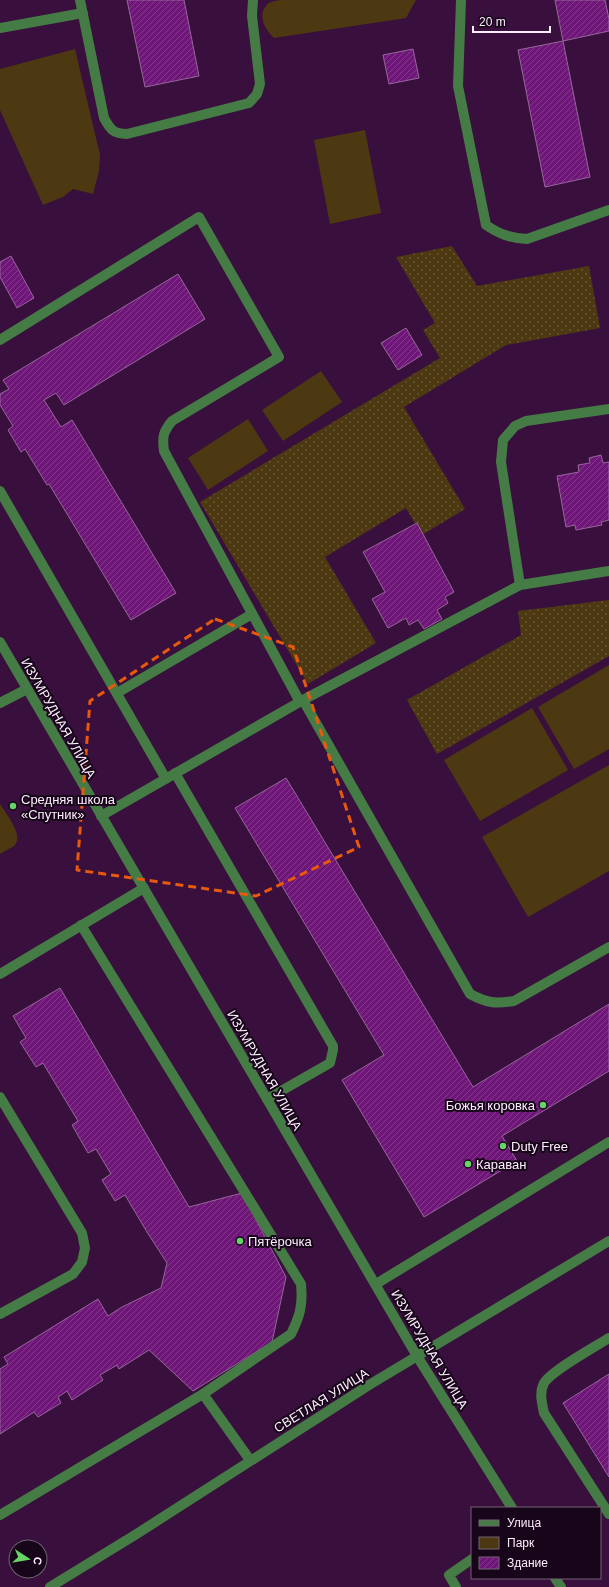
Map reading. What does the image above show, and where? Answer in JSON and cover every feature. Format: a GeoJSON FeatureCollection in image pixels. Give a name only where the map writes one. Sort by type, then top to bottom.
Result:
{"type":"FeatureCollection","features":[{"type":"Feature","properties":{"kind":"street"},"geometry":{"type":"LineString","coordinates":[[80,0],[104,118],[111,130],[117,133],[127,134],[249,103],[257,94],[260,84],[252,16],[253,0]]}},
{"type":"Feature","properties":{"kind":"street"},"geometry":{"type":"LineString","coordinates":[[461,0],[458,86],[486,225],[498,233],[513,238],[527,239],[609,210]]}},
{"type":"Feature","properties":{"kind":"street"},"geometry":{"type":"LineString","coordinates":[[0,28],[83,12]]}},
{"type":"Feature","properties":{"kind":"street"},"geometry":{"type":"LineString","coordinates":[[0,340],[199,217],[279,357],[172,421],[166,429],[162,440],[164,451],[252,614],[470,994],[485,1002],[498,1004],[514,1001],[609,946]]}},
{"type":"Feature","properties":{"kind":"street"},"geometry":{"type":"LineString","coordinates":[[520,585],[501,462],[504,440],[515,426],[526,421],[609,409]]}},
{"type":"Feature","properties":{"kind":"street"},"geometry":{"type":"LineString","coordinates":[[0,491],[117,693],[171,776],[333,1046],[330,1063],[267,1099]]}},
{"type":"Feature","properties":{"kind":"street"},"geometry":{"type":"LineString","coordinates":[[101,816],[302,701],[520,585],[609,571]]}},
{"type":"Feature","properties":{"kind":"street"},"geometry":{"type":"LineString","coordinates":[[117,693],[252,614]]}},
{"type":"Feature","properties":{"kind":"street","name":"ИЗУМРУДНАЯ УЛИЦА"},"geometry":{"type":"LineString","coordinates":[[0,642],[417,1356],[511,1507]]}},
{"type":"Feature","properties":{"kind":"street"},"geometry":{"type":"LineString","coordinates":[[0,703],[27,689]]}},
{"type":"Feature","properties":{"kind":"street"},"geometry":{"type":"LineString","coordinates":[[0,974],[144,888]]}},
{"type":"Feature","properties":{"kind":"street"},"geometry":{"type":"LineString","coordinates":[[0,1515],[203,1394],[291,1334],[299,1318],[302,1301],[301,1284],[81,925]]}},
{"type":"Feature","properties":{"kind":"street"},"geometry":{"type":"LineString","coordinates":[[0,1097],[82,1233],[85,1248],[82,1262],[74,1274],[0,1314]]}},
{"type":"Feature","properties":{"kind":"street"},"geometry":{"type":"LineString","coordinates":[[376,1284],[609,1142]]}},
{"type":"Feature","properties":{"kind":"street","name":"СВЕТЛАЯ УЛИЦА"},"geometry":{"type":"LineString","coordinates":[[50,1587],[135,1535],[369,1385],[609,1241]]}},
{"type":"Feature","properties":{"kind":"street"},"geometry":{"type":"LineString","coordinates":[[609,1338],[553,1373],[544,1382],[541,1396],[544,1414],[609,1514]]}},
{"type":"Feature","properties":{"kind":"street"},"geometry":{"type":"LineString","coordinates":[[203,1394],[250,1460]]}},
{"type":"Feature","properties":{"kind":"street"},"geometry":{"type":"LineString","coordinates":[[456,1587],[449,1575],[471,1561]]}},
{"type":"Feature","properties":{"kind":"highlighted area"},"geometry":{"type":"Polygon","coordinates":[[[215,619],[293,647],[359,847],[256,896],[77,870],[90,701],[215,619]]]}},
{"type":"Feature","properties":{"kind":"green space"},"geometry":{"type":"Polygon","coordinates":[[[281,0],[416,0],[406,18],[274,38],[268,31],[262,19],[262,14],[267,4],[281,0]]]}},
{"type":"Feature","properties":{"kind":"green space"},"geometry":{"type":"Polygon","coordinates":[[[75,49],[100,155],[99,171],[93,194],[73,189],[63,197],[43,205],[0,110],[0,69],[75,49]]]}},
{"type":"Feature","properties":{"kind":"green space"},"geometry":{"type":"Polygon","coordinates":[[[365,130],[381,213],[330,224],[314,140],[365,130]]]}},
{"type":"Feature","properties":{"kind":"green space"},"geometry":{"type":"Polygon","coordinates":[[[452,246],[477,286],[589,266],[600,328],[506,345],[404,407],[465,509],[422,535],[406,508],[325,557],[376,643],[308,684],[200,502],[440,358],[423,330],[435,323],[396,257],[452,246]]]}},
{"type":"Feature","properties":{"kind":"green space"},"geometry":{"type":"Polygon","coordinates":[[[321,371],[342,402],[283,441],[262,410],[321,371]]]}},
{"type":"Feature","properties":{"kind":"green space"},"geometry":{"type":"Polygon","coordinates":[[[248,419],[268,451],[208,490],[188,458],[248,419]]]}},
{"type":"Feature","properties":{"kind":"green space"},"geometry":{"type":"Polygon","coordinates":[[[609,600],[609,656],[437,754],[407,700],[521,635],[518,611],[609,600]]]}},
{"type":"Feature","properties":{"kind":"green space"},"geometry":{"type":"Polygon","coordinates":[[[609,665],[609,749],[574,769],[538,707],[609,665]]]}},
{"type":"Feature","properties":{"kind":"green space"},"geometry":{"type":"Polygon","coordinates":[[[532,708],[568,770],[480,821],[444,760],[532,708]]]}},
{"type":"Feature","properties":{"kind":"green space"},"geometry":{"type":"Polygon","coordinates":[[[609,765],[609,871],[528,917],[482,837],[609,765]]]}},
{"type":"Feature","properties":{"kind":"green space"},"geometry":{"type":"Polygon","coordinates":[[[0,804],[16,831],[17,842],[14,846],[0,854],[0,804]]]}},
{"type":"Feature","properties":{"kind":"building"},"geometry":{"type":"Polygon","coordinates":[[[127,0],[184,0],[199,76],[145,87],[127,0]]]}},
{"type":"Feature","properties":{"kind":"building"},"geometry":{"type":"Polygon","coordinates":[[[555,0],[605,0],[609,19],[609,31],[563,41],[555,0]]]}},
{"type":"Feature","properties":{"kind":"building"},"geometry":{"type":"Polygon","coordinates":[[[563,41],[590,177],[545,187],[518,50],[563,41]]]}},
{"type":"Feature","properties":{"kind":"building"},"geometry":{"type":"Polygon","coordinates":[[[413,49],[419,78],[389,84],[383,55],[413,49]]]}},
{"type":"Feature","properties":{"kind":"building"},"geometry":{"type":"Polygon","coordinates":[[[11,256],[34,298],[17,308],[0,277],[0,262],[11,256]]]}},
{"type":"Feature","properties":{"kind":"building"},"geometry":{"type":"Polygon","coordinates":[[[178,274],[205,319],[64,405],[56,393],[44,400],[61,427],[72,420],[176,593],[131,620],[49,484],[47,485],[25,449],[21,452],[8,430],[13,426],[0,405],[0,394],[9,389],[3,380],[178,274]]]}},
{"type":"Feature","properties":{"kind":"building"},"geometry":{"type":"Polygon","coordinates":[[[406,328],[422,355],[398,370],[381,343],[406,328]]]}},
{"type":"Feature","properties":{"kind":"building"},"geometry":{"type":"Polygon","coordinates":[[[601,455],[603,463],[609,462],[609,520],[601,522],[602,525],[576,530],[575,525],[566,527],[557,476],[579,472],[578,465],[590,463],[589,458],[601,455]]]}},
{"type":"Feature","properties":{"kind":"building"},"geometry":{"type":"Polygon","coordinates":[[[417,523],[454,592],[445,597],[448,603],[437,610],[442,619],[424,629],[418,620],[409,625],[406,618],[388,628],[372,599],[385,592],[363,552],[417,523]]]}},
{"type":"Feature","properties":{"kind":"building"},"geometry":{"type":"Polygon","coordinates":[[[286,778],[473,1087],[609,1004],[609,1071],[502,1136],[517,1161],[424,1217],[342,1080],[384,1055],[235,808],[286,778]]]}},
{"type":"Feature","properties":{"kind":"building"},"geometry":{"type":"Polygon","coordinates":[[[60,988],[189,1207],[242,1193],[286,1277],[272,1342],[193,1391],[149,1350],[119,1369],[117,1365],[100,1375],[103,1380],[72,1400],[67,1391],[58,1397],[61,1403],[38,1417],[34,1412],[0,1434],[0,1369],[8,1364],[4,1357],[98,1299],[108,1316],[122,1307],[161,1288],[167,1263],[125,1195],[115,1201],[102,1180],[111,1174],[96,1149],[88,1153],[72,1125],[78,1121],[43,1063],[36,1067],[20,1042],[26,1038],[13,1016],[60,988]]]}},
{"type":"Feature","properties":{"kind":"building"},"geometry":{"type":"Polygon","coordinates":[[[609,1374],[609,1477],[563,1403],[609,1374]]]}},
{"type":"Feature","properties":{"kind":"place","name":"Средняя школа «Спутник»"},"geometry":{"type":"Point","coordinates":[13,806]}},
{"type":"Feature","properties":{"kind":"place","name":"Божья коровка"},"geometry":{"type":"Point","coordinates":[543,1105]}},
{"type":"Feature","properties":{"kind":"place","name":"Duty Free"},"geometry":{"type":"Point","coordinates":[503,1146]}},
{"type":"Feature","properties":{"kind":"place","name":"Караван"},"geometry":{"type":"Point","coordinates":[468,1164]}},
{"type":"Feature","properties":{"kind":"place","name":"Пятёрочка"},"geometry":{"type":"Point","coordinates":[240,1241]}}]}
